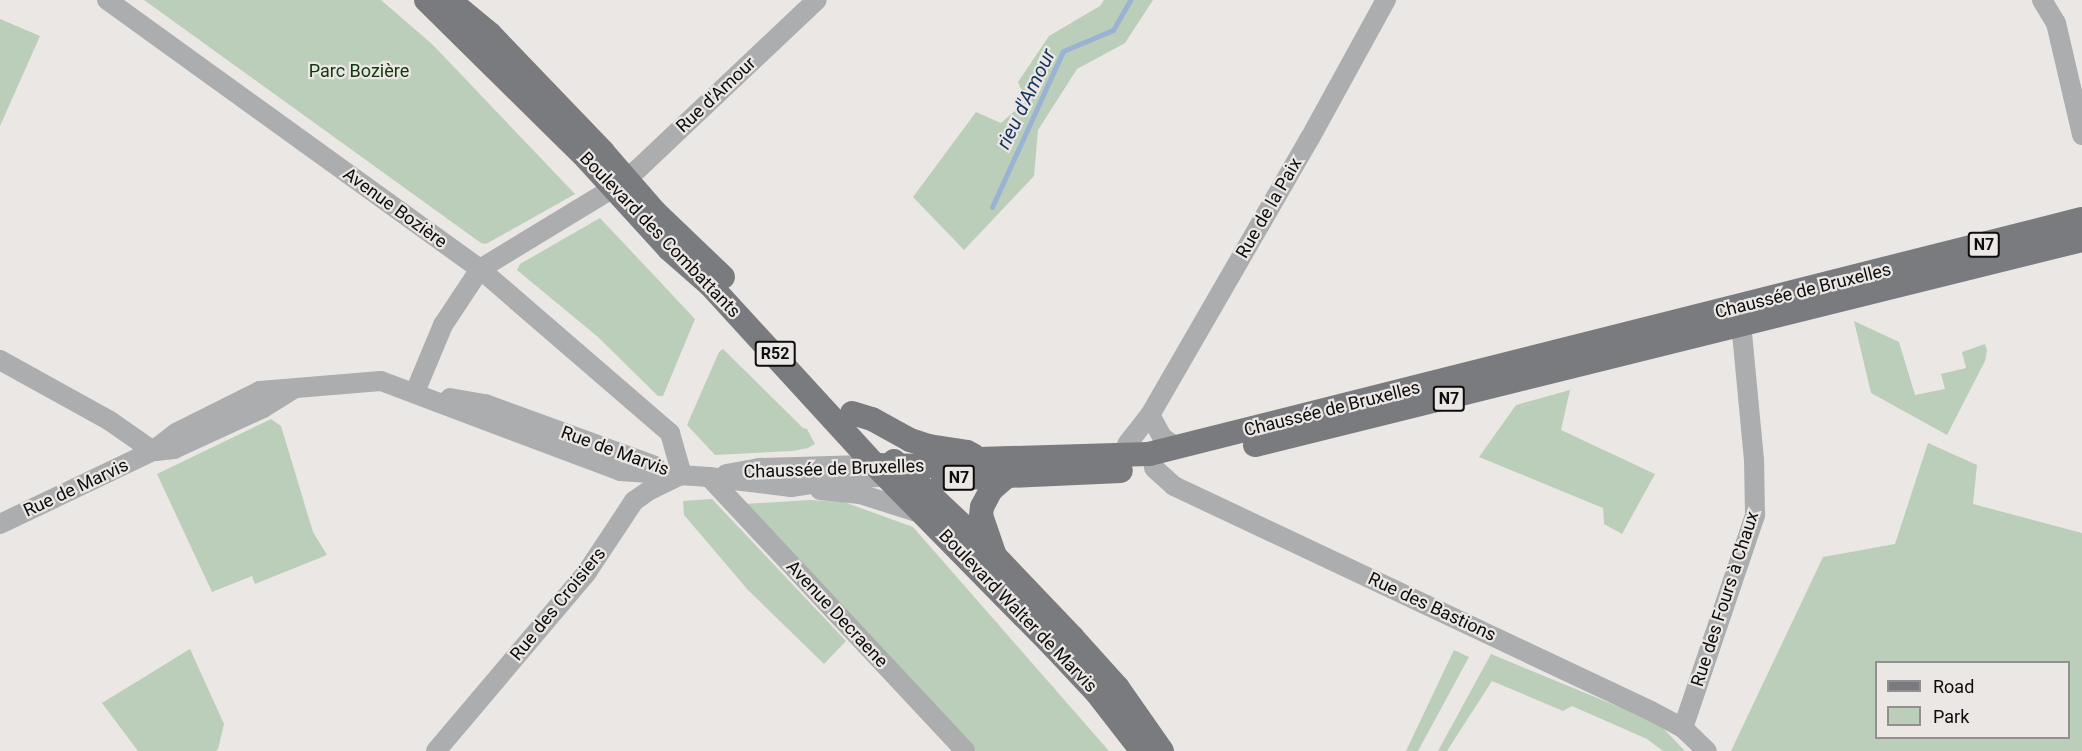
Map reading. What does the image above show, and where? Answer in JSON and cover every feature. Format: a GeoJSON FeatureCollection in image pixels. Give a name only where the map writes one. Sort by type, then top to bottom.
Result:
{"type":"FeatureCollection","features":[{"type":"Feature","properties":{"kind":"main road","name":"Boulevard des Combattants"},"geometry":{"type":"LineString","coordinates":[[426,0],[620,183],[694,248],[852,413],[893,472]]}},
{"type":"Feature","properties":{"kind":"main road","name":"Boulevard des Combattants"},"geometry":{"type":"LineString","coordinates":[[449,0],[490,34],[603,152],[620,183],[669,249],[710,285],[893,472]]}},
{"type":"Feature","properties":{"kind":"main road","name":"Chaussée de Bruxelles"},"geometry":{"type":"LineString","coordinates":[[893,472],[1007,476],[1154,468],[1449,399],[2082,219]]}},
{"type":"Feature","properties":{"kind":"main road","name":"Chaussée de Bruxelles"},"geometry":{"type":"LineString","coordinates":[[893,472],[978,459],[1079,455],[1122,456],[1177,448],[1741,316],[2082,240]]}},
{"type":"Feature","properties":{"kind":"main road"},"geometry":{"type":"LineString","coordinates":[[852,413],[872,419],[910,440],[929,446],[967,452],[978,459]]}},
{"type":"Feature","properties":{"kind":"main road","name":"Boulevard Walter de Marvis"},"geometry":{"type":"LineString","coordinates":[[893,472],[923,514],[1096,692],[1142,751]]}},
{"type":"Feature","properties":{"kind":"main road","name":"Boulevard Walter de Marvis"},"geometry":{"type":"LineString","coordinates":[[893,472],[995,556],[1118,688],[1162,751]]}},
{"type":"Feature","properties":{"kind":"main road"},"geometry":{"type":"LineString","coordinates":[[995,556],[981,516],[982,507],[991,490],[1007,476]]}},
{"type":"Feature","properties":{"kind":"street","name":"Avenue Bozière"},"geometry":{"type":"LineString","coordinates":[[107,0],[480,269],[670,433],[682,475]]}},
{"type":"Feature","properties":{"kind":"street","name":"Rue d'Amour"},"geometry":{"type":"LineString","coordinates":[[480,269],[620,183],[817,0]]}},
{"type":"Feature","properties":{"kind":"street","name":"Rue de la Paix"},"geometry":{"type":"LineString","coordinates":[[1122,456],[1128,443],[1150,415],[1310,138],[1386,0]]}},
{"type":"Feature","properties":{"kind":"street"},"geometry":{"type":"LineString","coordinates":[[2042,0],[2056,23],[2082,135]]}},
{"type":"Feature","properties":{"kind":"street"},"geometry":{"type":"LineString","coordinates":[[415,392],[443,325],[480,269]]}},
{"type":"Feature","properties":{"kind":"street","name":"Rue des Fours à Chaux"},"geometry":{"type":"LineString","coordinates":[[1683,728],[1755,515],[1754,460],[1741,316]]}},
{"type":"Feature","properties":{"kind":"street"},"geometry":{"type":"LineString","coordinates":[[0,360],[110,421],[153,451]]}},
{"type":"Feature","properties":{"kind":"street","name":"Rue de Marvis"},"geometry":{"type":"LineString","coordinates":[[0,524],[153,451],[174,450],[263,408],[293,389],[381,381],[415,392],[611,469],[682,475]]}},
{"type":"Feature","properties":{"kind":"street"},"geometry":{"type":"LineString","coordinates":[[1150,415],[1162,437],[1177,448]]}},
{"type":"Feature","properties":{"kind":"street","name":"Chaussée de Bruxelles"},"geometry":{"type":"LineString","coordinates":[[709,477],[759,468],[893,472]]}},
{"type":"Feature","properties":{"kind":"street","name":"Rue des Bastions"},"geometry":{"type":"LineString","coordinates":[[1154,468],[1174,486],[1461,620],[1683,728],[1707,751]]}},
{"type":"Feature","properties":{"kind":"street","name":"Chaussée de Bruxelles"},"geometry":{"type":"LineString","coordinates":[[682,475],[791,487],[893,472]]}},
{"type":"Feature","properties":{"kind":"street","name":"Rue des Croisiers"},"geometry":{"type":"LineString","coordinates":[[436,751],[592,566],[634,501],[650,490],[682,475]]}},
{"type":"Feature","properties":{"kind":"street","name":"Avenue Decraene"},"geometry":{"type":"LineString","coordinates":[[709,477],[965,751]]}},
{"type":"Feature","properties":{"kind":"street"},"geometry":{"type":"LineString","coordinates":[[791,487],[860,494],[923,514]]}},
{"type":"Feature","properties":{"kind":"green space","name":"Parc Bozière"},"geometry":{"type":"Polygon","coordinates":[[[144,0],[381,0],[433,45],[575,194],[486,244],[481,243],[144,0]]]}},
{"type":"Feature","properties":{"kind":"green space"},"geometry":{"type":"Polygon","coordinates":[[[1104,0],[1153,0],[1125,43],[1077,69],[1038,130],[1034,176],[964,250],[913,197],[976,112],[1001,123],[1026,101],[1018,82],[1049,36],[1100,6],[1104,0]]]}},
{"type":"Feature","properties":{"kind":"green space"},"geometry":{"type":"Polygon","coordinates":[[[0,19],[40,36],[0,126],[0,19]]]}},
{"type":"Feature","properties":{"kind":"green space"},"geometry":{"type":"Polygon","coordinates":[[[600,218],[695,319],[663,396],[658,396],[598,337],[517,270],[520,264],[600,218]]]}},
{"type":"Feature","properties":{"kind":"green space"},"geometry":{"type":"Polygon","coordinates":[[[1854,321],[1899,342],[1915,395],[1945,389],[1941,374],[1966,368],[1962,352],[1985,344],[1987,350],[1985,361],[1947,435],[1871,393],[1854,321]]]}},
{"type":"Feature","properties":{"kind":"green space"},"geometry":{"type":"Polygon","coordinates":[[[723,349],[803,428],[807,429],[815,444],[792,451],[715,455],[687,425],[719,352],[723,349]]]}},
{"type":"Feature","properties":{"kind":"green space"},"geometry":{"type":"Polygon","coordinates":[[[1570,390],[1561,430],[1655,474],[1622,534],[1604,524],[1603,508],[1479,457],[1516,405],[1570,390]]]}},
{"type":"Feature","properties":{"kind":"green space"},"geometry":{"type":"Polygon","coordinates":[[[271,419],[281,426],[313,532],[327,555],[255,584],[252,576],[212,592],[157,474],[271,419]]]}},
{"type":"Feature","properties":{"kind":"green space"},"geometry":{"type":"Polygon","coordinates":[[[1928,443],[1977,465],[1973,504],[2082,533],[2082,751],[1731,751],[1823,557],[1895,544],[1928,443]]]}},
{"type":"Feature","properties":{"kind":"green space"},"geometry":{"type":"Polygon","coordinates":[[[712,499],[846,641],[824,664],[748,590],[684,515],[683,501],[712,499]]]}},
{"type":"Feature","properties":{"kind":"green space"},"geometry":{"type":"Polygon","coordinates":[[[810,500],[844,502],[913,527],[1109,751],[976,751],[745,504],[810,500]]]}},
{"type":"Feature","properties":{"kind":"green space"},"geometry":{"type":"Polygon","coordinates":[[[190,649],[224,724],[218,749],[216,751],[138,751],[102,703],[190,649]]]}},
{"type":"Feature","properties":{"kind":"green space"},"geometry":{"type":"Polygon","coordinates":[[[1454,650],[1469,657],[1418,751],[1406,751],[1454,650]]]}},
{"type":"Feature","properties":{"kind":"green space"},"geometry":{"type":"Polygon","coordinates":[[[1491,654],[1658,723],[1685,751],[1663,751],[1647,739],[1572,706],[1563,711],[1492,681],[1447,751],[1438,751],[1491,654]]]}},
{"type":"Feature","properties":{"kind":"waterway","name":"rieu d'Amour"},"geometry":{"type":"LineString","coordinates":[[992,207],[1063,51],[1113,30],[1130,0]]}}]}
